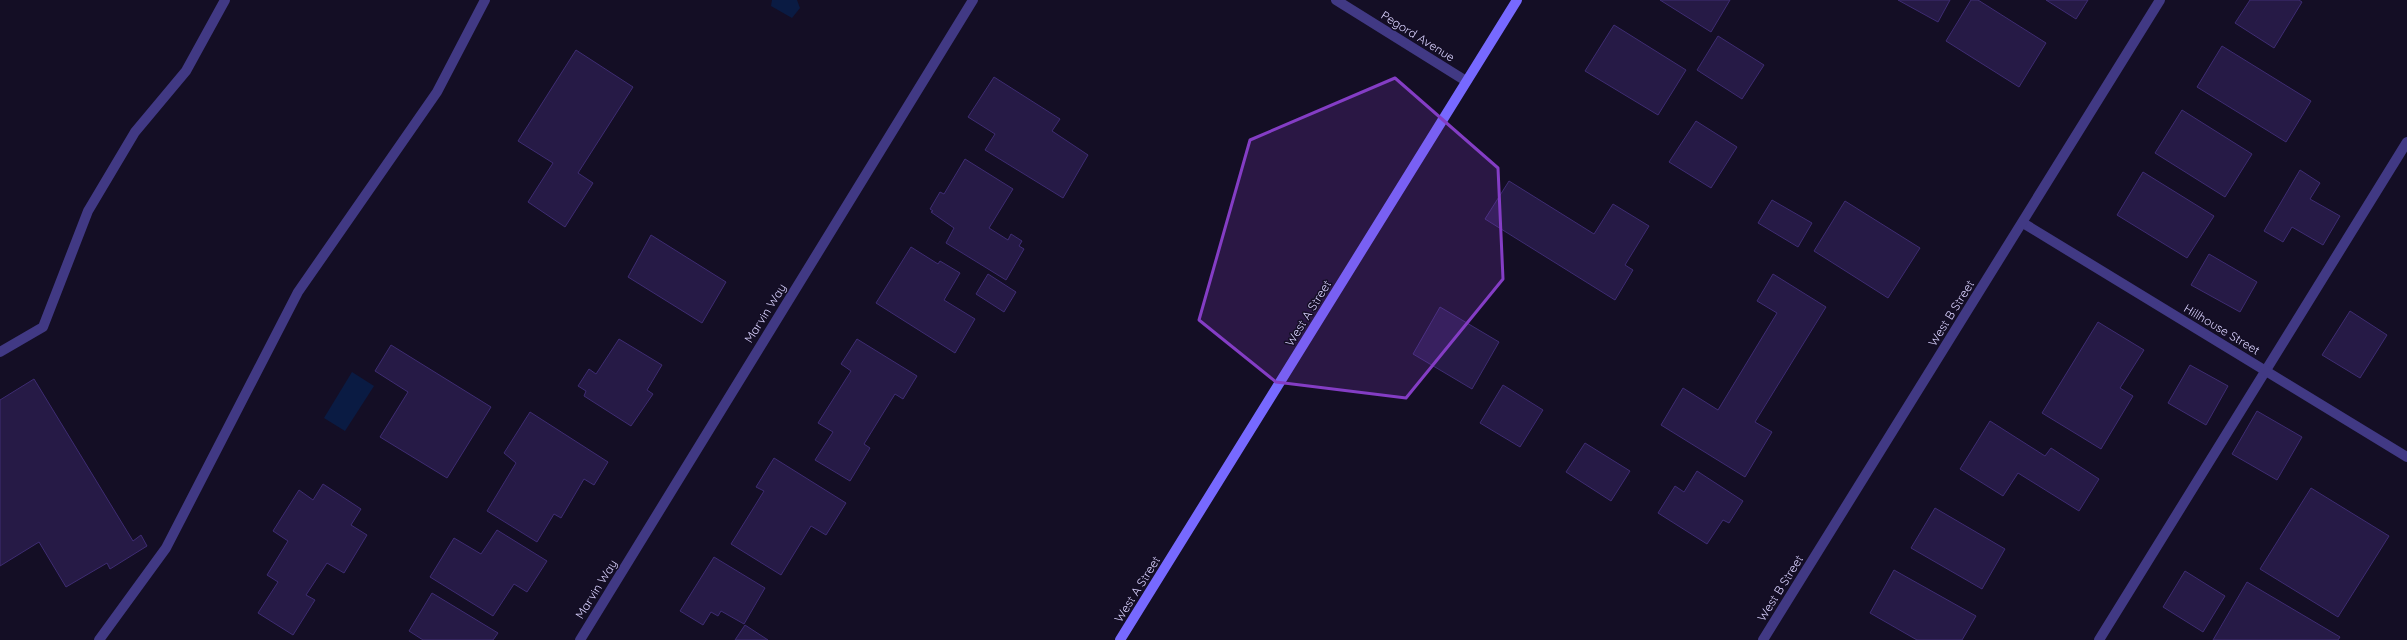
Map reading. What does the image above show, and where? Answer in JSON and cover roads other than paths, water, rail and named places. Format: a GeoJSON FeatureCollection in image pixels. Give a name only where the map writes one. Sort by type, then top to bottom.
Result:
{"type":"FeatureCollection","features":[{"type":"Feature","properties":{"kind":"main road","name":"West A Street"},"geometry":{"type":"LineString","coordinates":[[1120,640],[1517,0]]}},
{"type":"Feature","properties":{"kind":"street"},"geometry":{"type":"LineString","coordinates":[[0,352],[44,328],[88,211],[135,132],[186,71],[225,0]]}},
{"type":"Feature","properties":{"kind":"street"},"geometry":{"type":"LineString","coordinates":[[99,640],[166,548],[298,292],[437,92],[485,0]]}},
{"type":"Feature","properties":{"kind":"street","name":"Marvin Way"},"geometry":{"type":"LineString","coordinates":[[580,640],[973,0]]}},
{"type":"Feature","properties":{"kind":"street","name":"Pegord Avenue"},"geometry":{"type":"LineString","coordinates":[[1336,0],[1466,81]]}},
{"type":"Feature","properties":{"kind":"street","name":"West B Street"},"geometry":{"type":"LineString","coordinates":[[1763,640],[2160,0]]}},
{"type":"Feature","properties":{"kind":"street"},"geometry":{"type":"LineString","coordinates":[[2099,640],[2264,370],[2407,142]]}},
{"type":"Feature","properties":{"kind":"street","name":"Hillhouse Street"},"geometry":{"type":"LineString","coordinates":[[2023,223],[2407,457]]}},
{"type":"Feature","properties":{"kind":"water"},"geometry":{"type":"Polygon","coordinates":[[[772,0],[797,0],[800,8],[792,18],[771,6],[772,0]]]}},
{"type":"Feature","properties":{"kind":"water"},"geometry":{"type":"Polygon","coordinates":[[[352,372],[374,386],[345,431],[324,418],[352,372]]]}}]}
